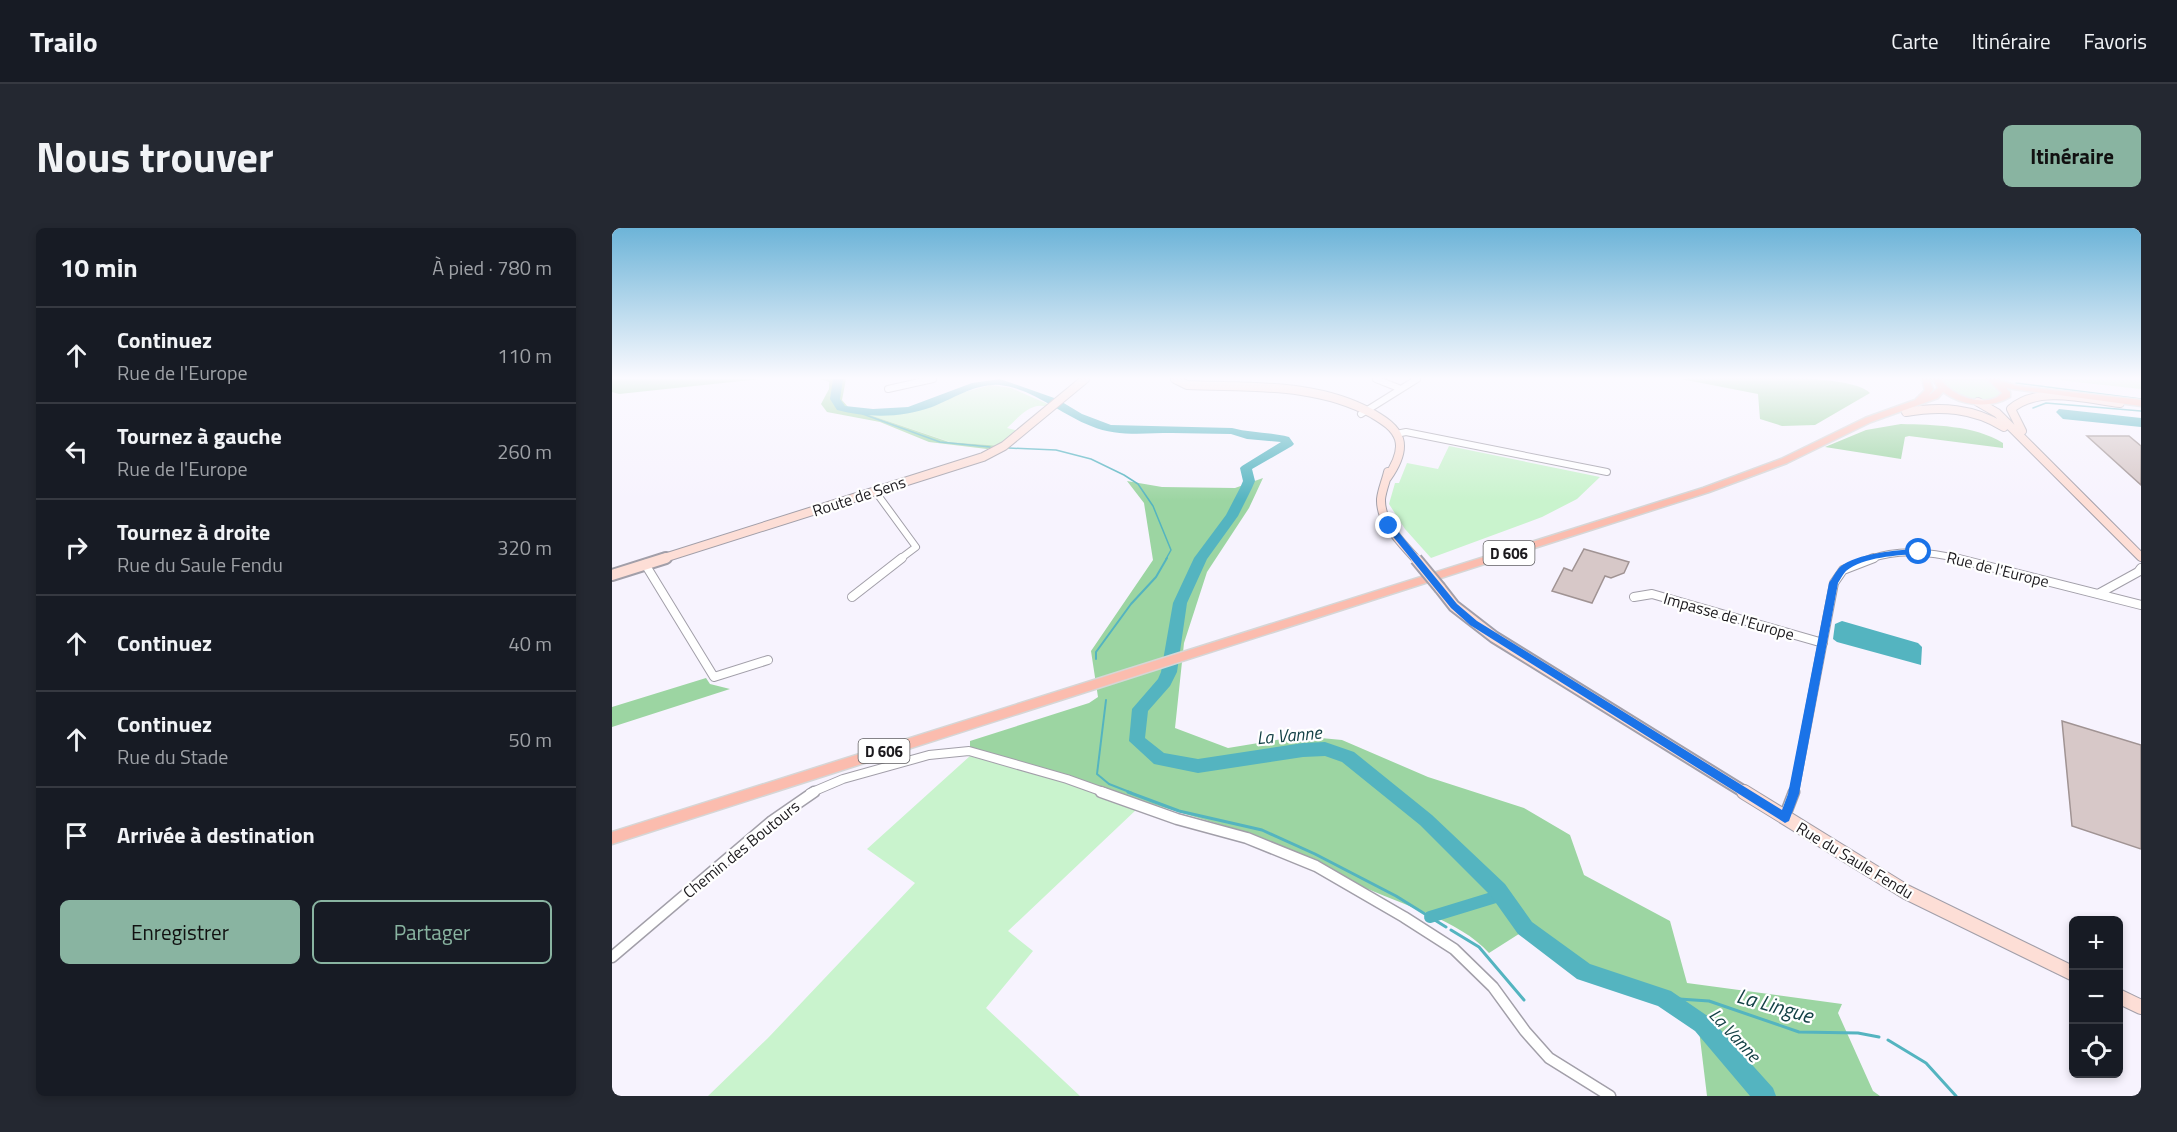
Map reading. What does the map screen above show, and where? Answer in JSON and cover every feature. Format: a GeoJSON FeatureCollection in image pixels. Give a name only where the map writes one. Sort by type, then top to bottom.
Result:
{"type":"FeatureCollection","features":[{"type":"Feature","properties":{"kind":"main road","name":"D 606"},"geometry":{"type":"LineString","coordinates":[[612,838],[1706,490],[1784,461],[1876,420]]}},
{"type":"Feature","properties":{"kind":"street","name":"Route de Sens"},"geometry":{"type":"LineString","coordinates":[[612,575],[1001,448],[1036,420]]}},
{"type":"Feature","properties":{"kind":"street"},"geometry":{"type":"LineString","coordinates":[[1378,420],[1384,422],[1393,434],[1414,433],[1607,472]]}},
{"type":"Feature","properties":{"kind":"street"},"geometry":{"type":"LineString","coordinates":[[1990,420],[1998,423],[2037,454]]}},
{"type":"Feature","properties":{"kind":"street"},"geometry":{"type":"LineString","coordinates":[[2003,420],[2141,562]]}},
{"type":"Feature","properties":{"kind":"street"},"geometry":{"type":"LineString","coordinates":[[2012,420],[2141,552]]}},
{"type":"Feature","properties":{"kind":"street"},"geometry":{"type":"LineString","coordinates":[[2015,420],[2022,431]]}},
{"type":"Feature","properties":{"kind":"street","name":"Rue du Saule Fendu"},"geometry":{"type":"LineString","coordinates":[[1393,434],[1400,450],[1387,478],[1381,499],[1382,509],[1389,526],[1454,606],[1494,637],[1906,892],[2069,972]]}},
{"type":"Feature","properties":{"kind":"street"},"geometry":{"type":"LineString","coordinates":[[852,597],[916,547],[875,491]]}},
{"type":"Feature","properties":{"kind":"street"},"geometry":{"type":"LineString","coordinates":[[2086,504],[2141,557]]}},
{"type":"Feature","properties":{"kind":"street","name":"Rue de l'Europe"},"geometry":{"type":"LineString","coordinates":[[1785,818],[1794,794],[1834,583],[1843,570],[1886,554],[1903,551],[1939,554],[2141,604]]}},
{"type":"Feature","properties":{"kind":"street"},"geometry":{"type":"LineString","coordinates":[[645,564],[714,677],[768,660]]}},
{"type":"Feature","properties":{"kind":"street"},"geometry":{"type":"LineString","coordinates":[[2098,594],[2138,572],[2141,568]]}},
{"type":"Feature","properties":{"kind":"street","name":"Impasse de l'Europe"},"geometry":{"type":"LineString","coordinates":[[1634,597],[1652,594],[1823,643]]}},
{"type":"Feature","properties":{"kind":"street","name":"Chemin des Boutours"},"geometry":{"type":"LineString","coordinates":[[612,957],[808,794],[828,785],[929,755],[969,751],[1066,779],[1167,815],[1282,850],[1362,891],[1454,949],[1493,987],[1525,1031],[1549,1058],[1610,1096]]}},
{"type":"Feature","properties":{"kind":"street"},"geometry":{"type":"LineString","coordinates":[[2123,998],[2141,1007]]}},
{"type":"Feature","properties":{"kind":"green space"},"geometry":{"type":"Polygon","coordinates":[[[867,420],[883,420],[949,442],[1001,446],[987,449],[929,442],[880,422],[867,420]]]}},
{"type":"Feature","properties":{"kind":"green space"},"geometry":{"type":"Polygon","coordinates":[[[883,420],[1015,420],[1007,428],[1019,431],[1001,446],[950,442],[883,420]]]}},
{"type":"Feature","properties":{"kind":"green space"},"geometry":{"type":"Polygon","coordinates":[[[1762,420],[1824,420],[1815,425],[1782,426],[1762,420]]]}},
{"type":"Feature","properties":{"kind":"green space"},"geometry":{"type":"Polygon","coordinates":[[[1901,424],[1967,429],[1992,437],[2003,443],[2003,448],[1909,436],[1905,437],[1901,459],[1825,447],[1866,430],[1901,424]]]}},
{"type":"Feature","properties":{"kind":"green space"},"geometry":{"type":"Polygon","coordinates":[[[1449,446],[1600,477],[1577,499],[1542,517],[1431,558],[1405,529],[1389,504],[1395,483],[1399,483],[1407,463],[1438,469],[1449,446]]]}},
{"type":"Feature","properties":{"kind":"green space"},"geometry":{"type":"Polygon","coordinates":[[[1263,478],[1249,508],[1207,572],[1184,643],[1175,728],[1228,748],[1300,736],[1342,740],[1428,777],[1524,808],[1570,835],[1584,875],[1670,921],[1687,983],[1842,1004],[1838,1013],[1873,1091],[1880,1096],[1707,1096],[1699,1030],[1663,1004],[1581,975],[1522,932],[1489,953],[1477,941],[1446,922],[1359,885],[1255,835],[970,749],[970,741],[1089,703],[1098,697],[1091,651],[1153,560],[1144,503],[1127,481],[1162,487],[1235,488],[1263,478]]]}},
{"type":"Feature","properties":{"kind":"green space"},"geometry":{"type":"Polygon","coordinates":[[[706,678],[710,684],[730,689],[612,727],[612,707],[706,678]]]}},
{"type":"Feature","properties":{"kind":"green space"},"geometry":{"type":"Polygon","coordinates":[[[970,756],[1066,783],[1137,809],[1008,931],[1033,951],[986,1008],[1080,1096],[708,1096],[768,1038],[915,883],[867,849],[970,756]]]}},
{"type":"Feature","properties":{"kind":"water"},"geometry":{"type":"Polygon","coordinates":[[[2068,420],[2141,420],[2141,427],[2068,420]]]}},
{"type":"Feature","properties":{"kind":"water"},"geometry":{"type":"Polygon","coordinates":[[[1842,621],[1918,643],[1922,647],[1921,665],[1837,642],[1833,639],[1835,624],[1842,621]]]}},
{"type":"Feature","properties":{"kind":"building"},"geometry":{"type":"Polygon","coordinates":[[[2087,436],[2129,436],[2141,446],[2141,485],[2087,436]]]}},
{"type":"Feature","properties":{"kind":"building"},"geometry":{"type":"Polygon","coordinates":[[[1584,549],[1629,562],[1624,573],[1611,578],[1605,576],[1592,603],[1552,591],[1564,568],[1572,571],[1584,549]]]}},
{"type":"Feature","properties":{"kind":"building"},"geometry":{"type":"Polygon","coordinates":[[[2062,721],[2141,745],[2141,849],[2072,826],[2062,721]]]}},
{"type":"Feature","properties":{"kind":"waterway"},"geometry":{"type":"LineString","coordinates":[[878,420],[940,442],[990,447]]}},
{"type":"Feature","properties":{"kind":"waterway","name":"La Vanne"},"geometry":{"type":"LineString","coordinates":[[1085,420],[1110,429],[1194,430]]}},
{"type":"Feature","properties":{"kind":"waterway","name":"La Vanne"},"geometry":{"type":"LineString","coordinates":[[1198,430],[1232,431],[1247,436],[1270,436],[1285,439],[1288,444],[1246,468],[1249,481],[1246,488],[1232,516],[1201,558],[1180,603],[1169,672],[1165,682],[1140,709],[1137,741],[1160,759],[1198,766],[1303,750],[1325,749],[1348,757],[1426,820],[1498,890],[1525,928],[1584,972],[1664,998],[1702,1024],[1765,1096]]}},
{"type":"Feature","properties":{"kind":"waterway"},"geometry":{"type":"LineString","coordinates":[[1009,448],[1056,450],[1091,459],[1138,484],[1153,506],[1171,550],[1166,559]]}},
{"type":"Feature","properties":{"kind":"waterway"},"geometry":{"type":"LineString","coordinates":[[1096,659],[1096,652],[1131,604],[1156,577],[1167,558]]}},
{"type":"Feature","properties":{"kind":"waterway"},"geometry":{"type":"LineString","coordinates":[[1106,700],[1097,774],[1109,784],[1132,793]]}},
{"type":"Feature","properties":{"kind":"waterway"},"geometry":{"type":"LineString","coordinates":[[1128,792],[1179,811],[1262,830],[1315,854],[1396,896],[1446,927]]}},
{"type":"Feature","properties":{"kind":"waterway"},"geometry":{"type":"LineString","coordinates":[[1430,917],[1502,895]]}},
{"type":"Feature","properties":{"kind":"waterway"},"geometry":{"type":"LineString","coordinates":[[1451,930],[1479,947],[1524,1000]]}},
{"type":"Feature","properties":{"kind":"waterway","name":"La Lingue"},"geometry":{"type":"LineString","coordinates":[[1664,998],[1709,1001],[1799,1032],[1858,1033],[1879,1037]]}},
{"type":"Feature","properties":{"kind":"waterway","name":"La Lingue"},"geometry":{"type":"LineString","coordinates":[[1888,1040],[1926,1063],[1956,1096]]}},
{"type":"Feature","properties":{"kind":"route"},"geometry":{"type":"LineString","coordinates":[[1389,526],[1454,606],[1474,623],[1785,818],[1794,794],[1834,583],[1843,570],[1855,564],[1886,554],[1903,551],[1919,552]]}}]}
